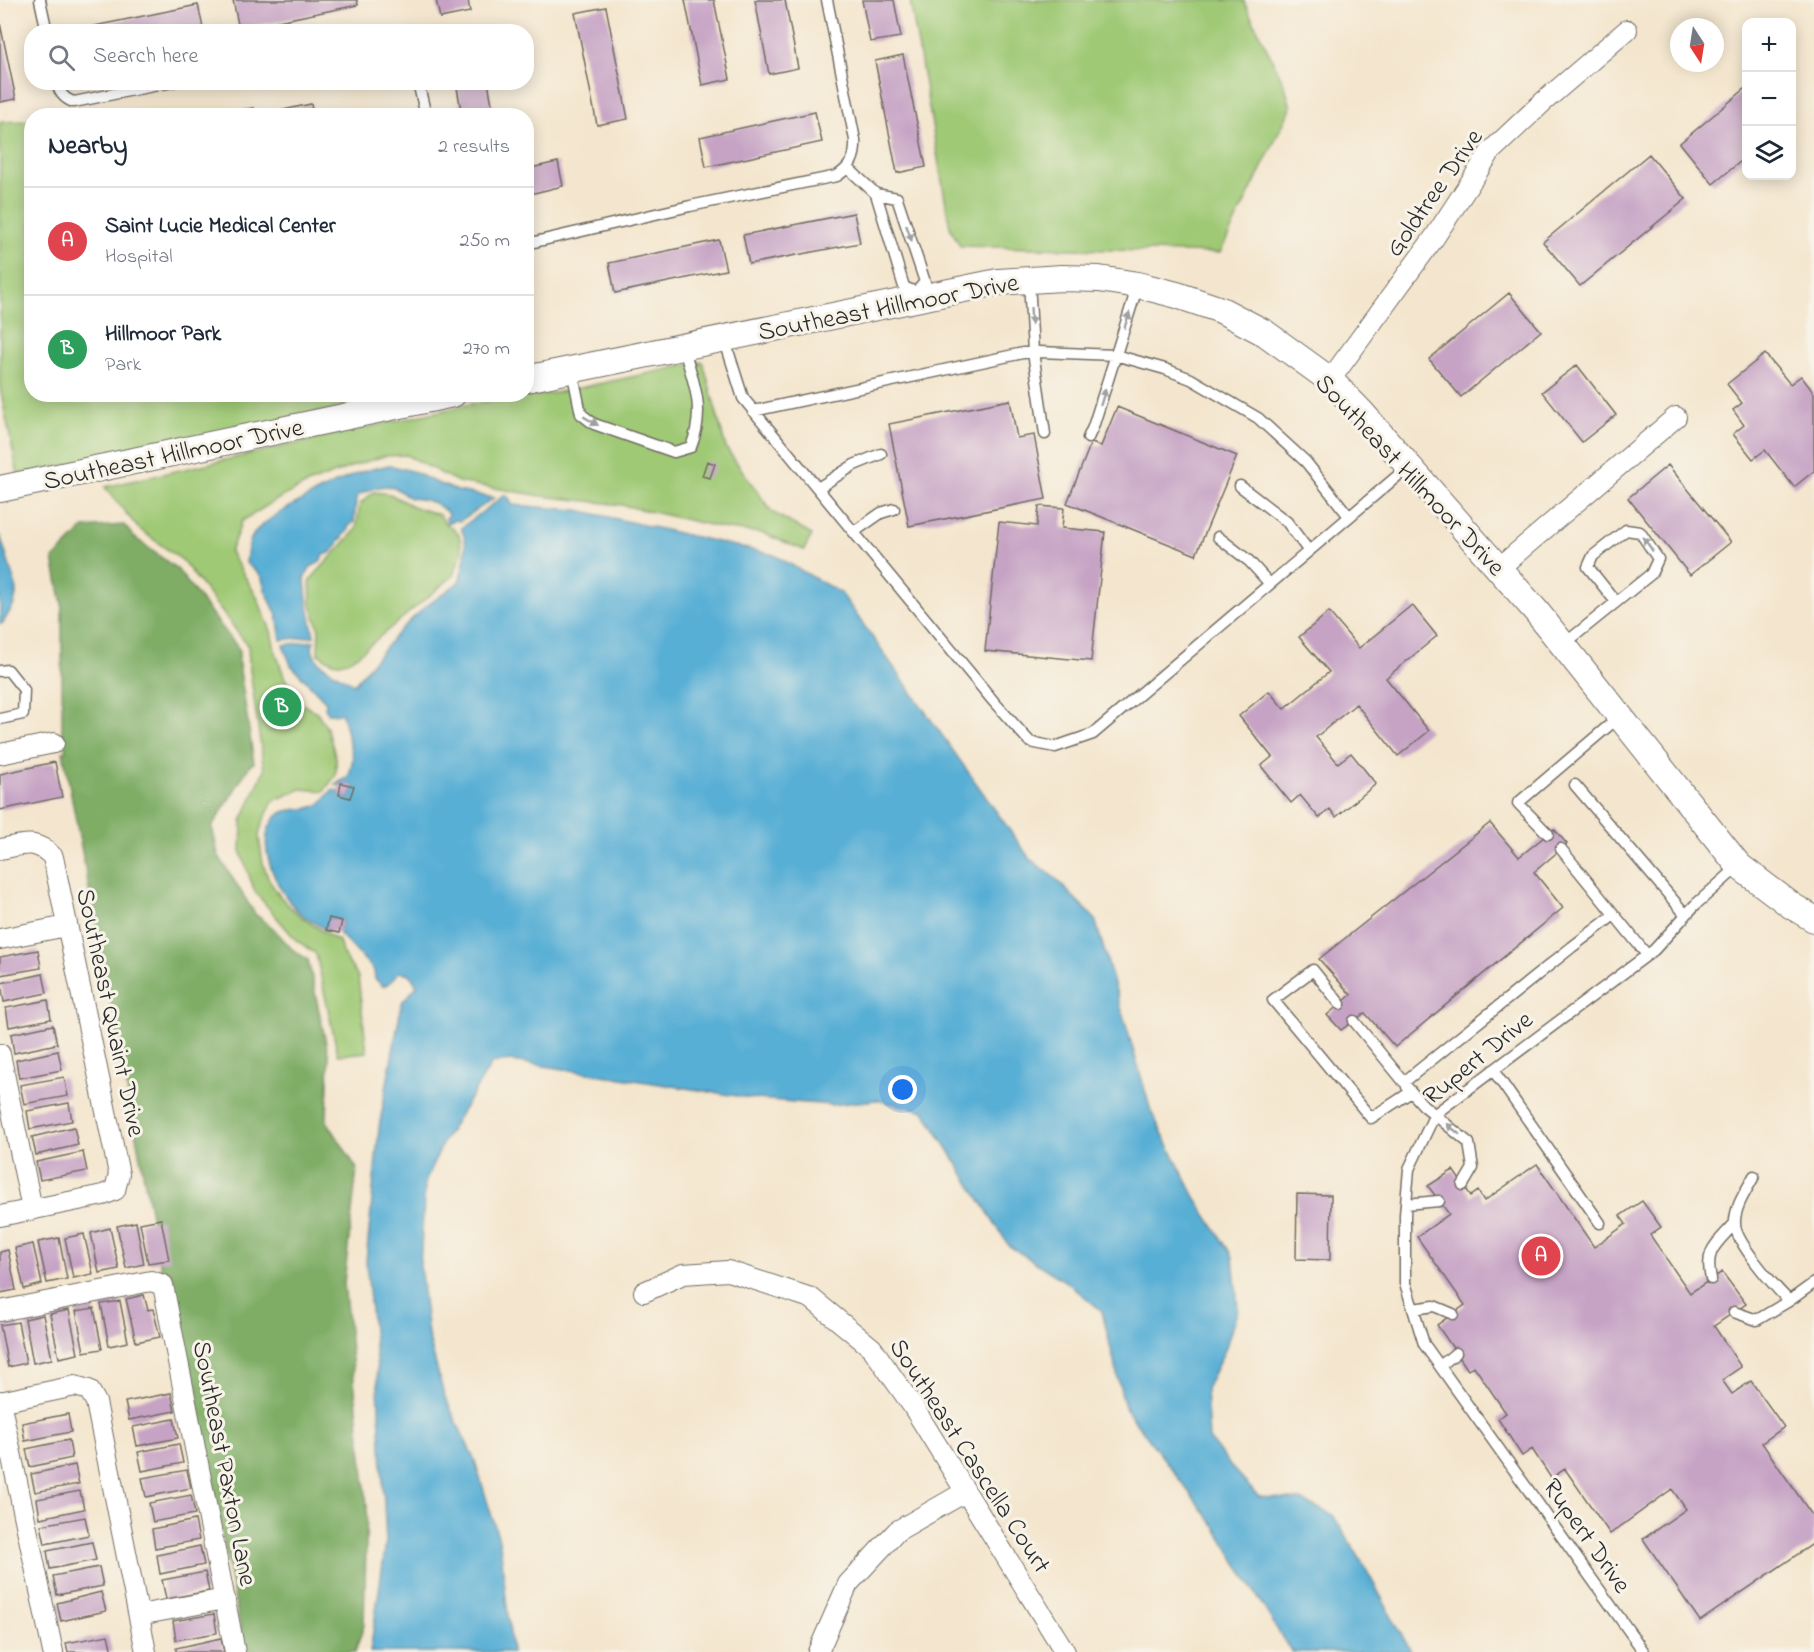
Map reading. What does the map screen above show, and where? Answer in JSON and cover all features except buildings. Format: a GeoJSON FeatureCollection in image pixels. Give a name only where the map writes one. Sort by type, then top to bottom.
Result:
{"type":"FeatureCollection","features":[{"type":"Feature","properties":{"kind":"street","name":"Goldtree Drive"},"geometry":{"type":"LineString","coordinates":[[1330,380],[1434,238],[1491,150],[1627,30]]}},
{"type":"Feature","properties":{"kind":"street","name":"Southeast Hillmoor Drive"},"geometry":{"type":"LineString","coordinates":[[534,377],[917,295],[1029,279],[1099,279],[1138,285],[1221,310],[1265,333],[1330,380],[1499,568],[1739,866],[1792,906],[1814,919]]}},
{"type":"Feature","properties":{"kind":"street","name":"Southeast Hillmoor Drive"},"geometry":{"type":"LineString","coordinates":[[0,489],[415,402]]}},
{"type":"Feature","properties":{"kind":"street"},"geometry":{"type":"LineString","coordinates":[[1499,568],[1676,417]]}},
{"type":"Feature","properties":{"kind":"street"},"geometry":{"type":"LineString","coordinates":[[0,754],[54,743]]}},
{"type":"Feature","properties":{"kind":"street","name":"Southeast Quaint Drive"},"geometry":{"type":"LineString","coordinates":[[0,849],[30,843],[44,848],[53,857],[118,1174],[114,1190],[103,1195],[32,1209]]}},
{"type":"Feature","properties":{"kind":"street"},"geometry":{"type":"LineString","coordinates":[[0,939],[67,926]]}},
{"type":"Feature","properties":{"kind":"street"},"geometry":{"type":"LineString","coordinates":[[0,1054],[32,1209],[0,1216]]}},
{"type":"Feature","properties":{"kind":"street","name":"Southeast Cascella Court"},"geometry":{"type":"LineString","coordinates":[[644,1292],[683,1274],[728,1271],[812,1298],[872,1348],[912,1405],[1065,1652]]}},
{"type":"Feature","properties":{"kind":"street","name":"Southeast Paxton Lane"},"geometry":{"type":"LineString","coordinates":[[0,1311],[151,1281],[163,1285],[235,1652]]}},
{"type":"Feature","properties":{"kind":"street"},"geometry":{"type":"LineString","coordinates":[[53,1652],[0,1402],[75,1386],[89,1390],[96,1402],[146,1652]]}},
{"type":"Feature","properties":{"kind":"street"},"geometry":{"type":"LineString","coordinates":[[818,1652],[848,1584],[897,1531],[965,1492]]}},
{"type":"Feature","properties":{"kind":"street"},"geometry":{"type":"LineString","coordinates":[[139,1615],[225,1599]]}},
{"type":"Feature","properties":{"kind":"lane"},"geometry":{"type":"LineString","coordinates":[[40,0],[45,24]]}},
{"type":"Feature","properties":{"kind":"lane"},"geometry":{"type":"LineString","coordinates":[[534,242],[690,206],[837,176],[848,168],[854,155],[855,140],[827,0]]}},
{"type":"Feature","properties":{"kind":"lane"},"geometry":{"type":"LineString","coordinates":[[58,90],[65,99],[74,102],[133,90]]}},
{"type":"Feature","properties":{"kind":"lane"},"geometry":{"type":"LineString","coordinates":[[420,90],[424,108]]}},
{"type":"Feature","properties":{"kind":"lane"},"geometry":{"type":"LineString","coordinates":[[848,168],[876,194],[904,286],[917,295],[925,282],[897,198],[876,194]]}},
{"type":"Feature","properties":{"kind":"lane"},"geometry":{"type":"LineString","coordinates":[[1029,279],[1033,352],[1045,435]]}},
{"type":"Feature","properties":{"kind":"lane"},"geometry":{"type":"LineString","coordinates":[[1088,438],[1094,427],[1138,285]]}},
{"type":"Feature","properties":{"kind":"lane"},"geometry":{"type":"LineString","coordinates":[[724,338],[743,398],[753,411],[994,702],[1030,742],[1055,747],[1093,734],[1408,466]]}},
{"type":"Feature","properties":{"kind":"lane"},"geometry":{"type":"LineString","coordinates":[[572,370],[581,414],[594,424],[674,452],[692,447],[698,429],[697,393],[683,346]]}},
{"type":"Feature","properties":{"kind":"lane"},"geometry":{"type":"LineString","coordinates":[[753,411],[1033,352],[1115,355],[1191,379],[1258,418],[1306,462],[1348,515]]}},
{"type":"Feature","properties":{"kind":"lane"},"geometry":{"type":"LineString","coordinates":[[818,488],[854,465],[881,454]]}},
{"type":"Feature","properties":{"kind":"lane"},"geometry":{"type":"LineString","coordinates":[[1240,486],[1287,522],[1308,550]]}},
{"type":"Feature","properties":{"kind":"lane"},"geometry":{"type":"LineString","coordinates":[[854,532],[881,513],[894,509]]}},
{"type":"Feature","properties":{"kind":"lane"},"geometry":{"type":"LineString","coordinates":[[1563,645],[1651,574],[1658,560],[1640,532],[1626,530],[1593,556],[1588,567],[1616,602]]}},
{"type":"Feature","properties":{"kind":"lane"},"geometry":{"type":"LineString","coordinates":[[1218,537],[1249,561],[1269,583]]}},
{"type":"Feature","properties":{"kind":"lane"},"geometry":{"type":"LineString","coordinates":[[0,671],[8,670],[24,690],[23,714],[0,719]]}},
{"type":"Feature","properties":{"kind":"lane"},"geometry":{"type":"LineString","coordinates":[[1548,834],[1518,803],[1619,717]]}},
{"type":"Feature","properties":{"kind":"lane"},"geometry":{"type":"LineString","coordinates":[[1575,785],[1686,915]]}},
{"type":"Feature","properties":{"kind":"lane"},"geometry":{"type":"LineString","coordinates":[[1561,849],[1647,956]]}},
{"type":"Feature","properties":{"kind":"lane","name":"Rupert Drive"},"geometry":{"type":"LineString","coordinates":[[1644,1652],[1424,1344],[1405,1283],[1409,1169],[1435,1114],[1647,956],[1686,915],[1739,866]]}},
{"type":"Feature","properties":{"kind":"lane"},"geometry":{"type":"LineString","coordinates":[[1404,1082],[1572,946],[1614,915]]}},
{"type":"Feature","properties":{"kind":"lane"},"geometry":{"type":"LineString","coordinates":[[1340,1004],[1313,970],[1274,1000],[1371,1119],[1411,1092]]}},
{"type":"Feature","properties":{"kind":"lane"},"geometry":{"type":"LineString","coordinates":[[1354,1021],[1411,1092],[1469,1143],[1473,1168],[1463,1185]]}},
{"type":"Feature","properties":{"kind":"lane"},"geometry":{"type":"LineString","coordinates":[[1493,1070],[1600,1223]]}},
{"type":"Feature","properties":{"kind":"lane"},"geometry":{"type":"LineString","coordinates":[[1754,1176],[1736,1211],[1735,1223],[1738,1237],[1774,1287],[1789,1301]]}},
{"type":"Feature","properties":{"kind":"lane"},"geometry":{"type":"LineString","coordinates":[[1406,1204],[1439,1201]]}},
{"type":"Feature","properties":{"kind":"lane"},"geometry":{"type":"LineString","coordinates":[[1712,1279],[1709,1269],[1709,1252],[1735,1223]]}},
{"type":"Feature","properties":{"kind":"lane"},"geometry":{"type":"LineString","coordinates":[[1734,1312],[1757,1320],[1814,1283]]}},
{"type":"Feature","properties":{"kind":"lane"},"geometry":{"type":"LineString","coordinates":[[1413,1309],[1434,1305],[1453,1314]]}},
{"type":"Feature","properties":{"kind":"lane"},"geometry":{"type":"LineString","coordinates":[[1440,1366],[1456,1353]]}},
{"type":"Feature","properties":{"kind":"green space"},"geometry":{"type":"Polygon","coordinates":[[[910,0],[1243,0],[1285,86],[1291,108],[1220,253],[960,246],[950,227],[910,0]]]}},
{"type":"Feature","properties":{"kind":"green space"},"geometry":{"type":"Polygon","coordinates":[[[24,121],[24,402],[362,403],[18,475],[0,388],[0,122],[24,121]]]}},
{"type":"Feature","properties":{"kind":"green space"},"geometry":{"type":"Polygon","coordinates":[[[703,362],[726,448],[772,512],[812,535],[804,550],[762,533],[727,529],[622,505],[542,496],[458,482],[406,455],[384,456],[305,485],[242,521],[230,552],[256,595],[271,631],[285,679],[300,703],[317,712],[327,728],[336,758],[336,775],[324,791],[301,789],[273,801],[262,824],[259,838],[264,866],[278,893],[288,905],[312,925],[339,941],[342,953],[358,977],[367,1052],[338,1055],[316,954],[296,940],[255,892],[241,853],[242,821],[264,770],[248,646],[183,561],[138,528],[105,487],[471,404],[534,402],[534,396],[703,362]]]}},
{"type":"Feature","properties":{"kind":"green space"},"geometry":{"type":"Polygon","coordinates":[[[374,492],[390,494],[412,506],[440,515],[444,522],[459,534],[462,552],[453,576],[359,654],[348,661],[338,663],[318,654],[319,629],[311,605],[310,580],[356,530],[360,504],[374,492]]]}},
{"type":"Feature","properties":{"kind":"green space"},"geometry":{"type":"Polygon","coordinates":[[[124,525],[134,537],[177,569],[239,649],[239,664],[254,763],[250,765],[212,827],[218,855],[255,914],[273,928],[292,949],[308,960],[329,1057],[327,1121],[357,1169],[344,1283],[367,1505],[364,1625],[355,1652],[245,1652],[173,1285],[174,1278],[170,1273],[162,1273],[63,752],[66,751],[62,734],[62,604],[53,559],[84,528],[124,525]]]}},
{"type":"Feature","properties":{"kind":"water"},"geometry":{"type":"Polygon","coordinates":[[[389,465],[415,472],[458,491],[494,498],[460,521],[454,520],[447,523],[446,518],[449,515],[436,504],[409,497],[395,488],[381,487],[358,495],[354,522],[348,527],[348,531],[334,550],[323,555],[320,562],[309,568],[305,576],[314,636],[281,640],[277,615],[261,576],[246,563],[248,547],[255,532],[274,517],[337,482],[361,472],[389,465]]]}},
{"type":"Feature","properties":{"kind":"water"},"geometry":{"type":"Polygon","coordinates":[[[505,495],[512,505],[578,510],[774,555],[841,593],[1030,859],[1055,878],[1095,919],[1151,1111],[1196,1199],[1233,1257],[1238,1309],[1225,1350],[1206,1389],[1209,1439],[1259,1497],[1301,1500],[1333,1515],[1362,1562],[1411,1652],[1291,1652],[1214,1525],[1125,1408],[1102,1311],[1068,1283],[1009,1246],[924,1111],[876,1100],[831,1105],[756,1099],[512,1061],[492,1063],[443,1142],[425,1183],[420,1264],[428,1335],[444,1395],[475,1461],[500,1543],[512,1652],[370,1652],[386,1542],[377,1369],[366,1262],[379,1127],[402,1002],[417,986],[410,974],[399,972],[390,983],[383,986],[375,979],[374,970],[339,933],[342,921],[330,918],[326,930],[306,917],[286,896],[272,869],[267,855],[266,840],[269,828],[276,817],[285,811],[318,805],[332,790],[339,791],[339,795],[350,798],[354,786],[341,783],[340,786],[335,785],[349,776],[353,758],[342,714],[328,713],[325,708],[326,702],[291,665],[283,645],[314,641],[312,649],[319,661],[354,684],[401,629],[425,607],[459,582],[466,548],[461,528],[505,495]]]}},
{"type":"Feature","properties":{"kind":"water"},"geometry":{"type":"Polygon","coordinates":[[[0,535],[17,590],[14,604],[3,623],[0,624],[0,535]]]}},
{"type":"Feature","properties":{"kind":"place","name":"Hillmoor Park"},"geometry":{"type":"Point","coordinates":[282,707]}},
{"type":"Feature","properties":{"kind":"place","name":"Saint Lucie Medical Center"},"geometry":{"type":"Point","coordinates":[1541,1256]}}]}
